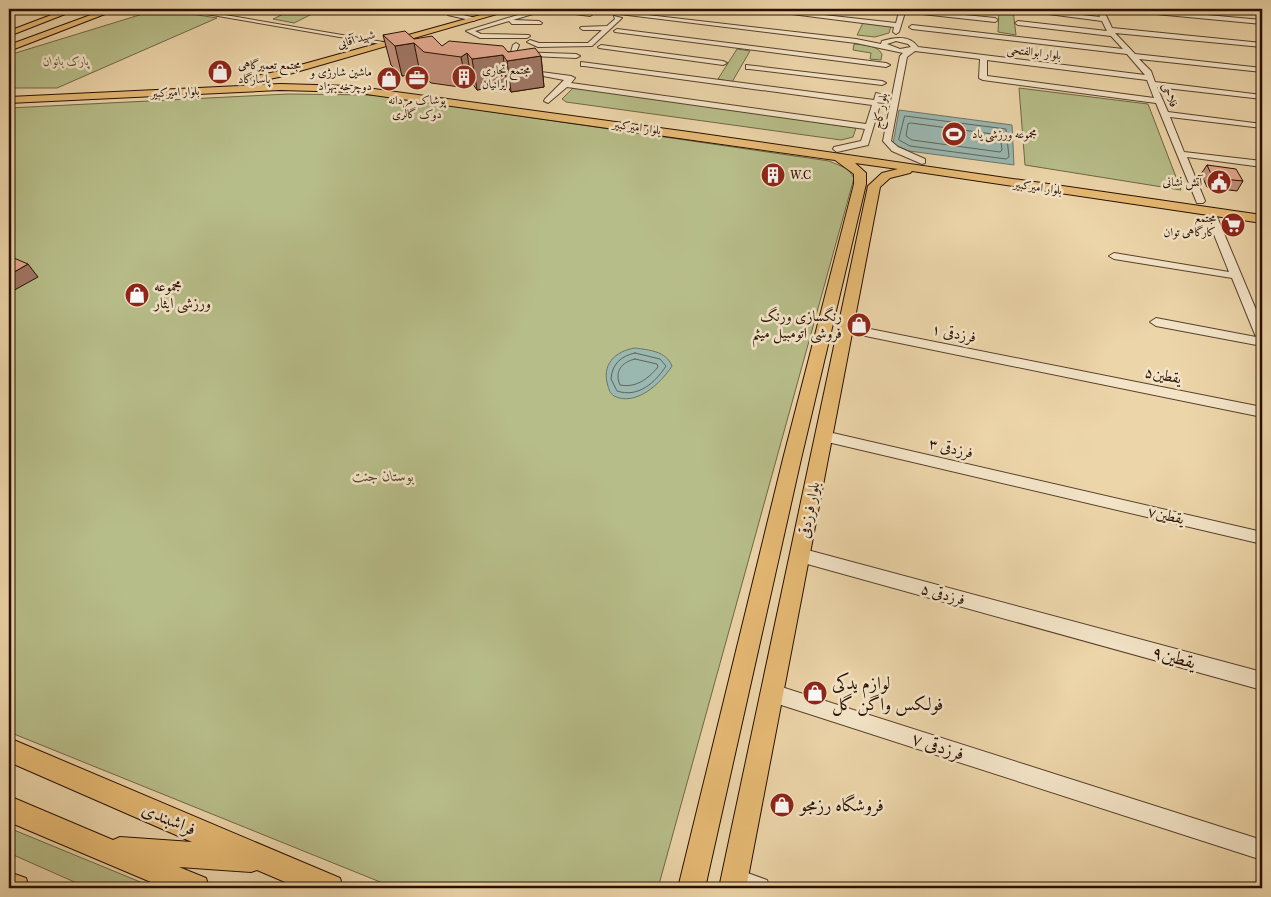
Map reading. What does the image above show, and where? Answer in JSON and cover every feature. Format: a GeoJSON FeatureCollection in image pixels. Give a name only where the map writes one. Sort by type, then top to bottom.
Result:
{"type":"FeatureCollection","features":[{"type":"Feature","properties":{"kind":"main road"},"geometry":{"type":"LineString","coordinates":[[9,34],[74,9]]}},
{"type":"Feature","properties":{"kind":"main road"},"geometry":{"type":"LineString","coordinates":[[9,44],[87,9]]}},
{"type":"Feature","properties":{"kind":"main road"},"geometry":{"type":"LineString","coordinates":[[9,44],[99,9]]}},
{"type":"Feature","properties":{"kind":"main road"},"geometry":{"type":"LineString","coordinates":[[9,44],[105,9]]}},
{"type":"Feature","properties":{"kind":"main road"},"geometry":{"type":"LineString","coordinates":[[9,44],[114,9]]}},
{"type":"Feature","properties":{"kind":"main road","name":"شهید آقایی"},"geometry":{"type":"LineString","coordinates":[[237,82],[276,75],[510,9]]}},
{"type":"Feature","properties":{"kind":"main road","name":"شهید آقایی"},"geometry":{"type":"LineString","coordinates":[[309,66],[304,68],[303,71],[315,71],[334,66],[525,9]]}},
{"type":"Feature","properties":{"kind":"main road","name":"بلوار امیرکبیر"},"geometry":{"type":"LineString","coordinates":[[9,93],[286,79],[358,82],[834,152],[1262,219]]}},
{"type":"Feature","properties":{"kind":"main road"},"geometry":{"type":"LineString","coordinates":[[341,79],[358,82]]}},
{"type":"Feature","properties":{"kind":"main road","name":"بلوار امیرکبیر"},"geometry":{"type":"LineString","coordinates":[[25,101],[280,87],[352,89],[560,112]]}},
{"type":"Feature","properties":{"kind":"main road"},"geometry":{"type":"LineString","coordinates":[[9,102],[196,94],[226,89]]}},
{"type":"Feature","properties":{"kind":"main road"},"geometry":{"type":"LineString","coordinates":[[834,152],[856,168],[867,185],[890,174],[923,166]]}},
{"type":"Feature","properties":{"kind":"main road","name":"بلوار امیرکبیر"},"geometry":{"type":"LineString","coordinates":[[923,166],[1262,210]]}},
{"type":"Feature","properties":{"kind":"main road","name":"بلوار فرزدقی"},"geometry":{"type":"LineString","coordinates":[[733,884],[845,328],[867,185]]}},
{"type":"Feature","properties":{"kind":"main road","name":"بلوار فرزدقی"},"geometry":{"type":"LineString","coordinates":[[691,888],[814,369],[867,185]]}},
{"type":"Feature","properties":{"kind":"main road","name":"فراشبندی"},"geometry":{"type":"LineString","coordinates":[[9,750],[330,888]]}},
{"type":"Feature","properties":{"kind":"main road"},"geometry":{"type":"LineString","coordinates":[[9,809],[196,888]]}},
{"type":"Feature","properties":{"kind":"main road"},"geometry":{"type":"LineString","coordinates":[[107,850],[265,860]]}},
{"type":"Feature","properties":{"kind":"main road"},"geometry":{"type":"LineString","coordinates":[[9,885],[16,888]]}},
{"type":"Feature","properties":{"kind":"street"},"geometry":{"type":"LineString","coordinates":[[180,9],[386,44]]}},
{"type":"Feature","properties":{"kind":"street"},"geometry":{"type":"LineString","coordinates":[[542,9],[469,32],[480,36],[528,39],[538,45],[584,43],[590,46],[619,18],[548,9]]}},
{"type":"Feature","properties":{"kind":"street"},"geometry":{"type":"LineString","coordinates":[[582,9],[858,40],[893,38],[912,44]]}},
{"type":"Feature","properties":{"kind":"street"},"geometry":{"type":"LineString","coordinates":[[613,9],[686,30],[722,64]]}},
{"type":"Feature","properties":{"kind":"street"},"geometry":{"type":"LineString","coordinates":[[755,9],[786,10],[898,25]]}},
{"type":"Feature","properties":{"kind":"street"},"geometry":{"type":"LineString","coordinates":[[888,9],[902,10],[893,38]]}},
{"type":"Feature","properties":{"kind":"street"},"geometry":{"type":"LineString","coordinates":[[1019,38],[1018,23],[1014,9],[1103,19]]}},
{"type":"Feature","properties":{"kind":"street","name":"فلاحی"},"geometry":{"type":"LineString","coordinates":[[1100,9],[1103,19],[1111,32],[1150,78],[1200,201]]}},
{"type":"Feature","properties":{"kind":"street"},"geometry":{"type":"LineString","coordinates":[[1124,9],[1262,22]]}},
{"type":"Feature","properties":{"kind":"street"},"geometry":{"type":"LineString","coordinates":[[858,40],[904,56],[912,44],[912,27],[916,10],[995,17],[993,35]]}},
{"type":"Feature","properties":{"kind":"street"},"geometry":{"type":"LineString","coordinates":[[450,14],[474,19]]}},
{"type":"Feature","properties":{"kind":"street"},"geometry":{"type":"LineString","coordinates":[[606,42],[634,14]]}},
{"type":"Feature","properties":{"kind":"street"},"geometry":{"type":"LineString","coordinates":[[484,20],[539,23]]}},
{"type":"Feature","properties":{"kind":"street"},"geometry":{"type":"LineString","coordinates":[[1018,23],[1262,45]]}},
{"type":"Feature","properties":{"kind":"street"},"geometry":{"type":"LineString","coordinates":[[606,42],[686,30],[753,27]]}},
{"type":"Feature","properties":{"kind":"street"},"geometry":{"type":"LineString","coordinates":[[912,27],[1019,38],[1262,70]]}},
{"type":"Feature","properties":{"kind":"street"},"geometry":{"type":"LineString","coordinates":[[583,28],[609,28]]}},
{"type":"Feature","properties":{"kind":"street","name":"بلوار کاج"},"geometry":{"type":"LineString","coordinates":[[834,152],[860,146],[868,139],[886,65],[888,50],[884,42],[893,38]]}},
{"type":"Feature","properties":{"kind":"street"},"geometry":{"type":"LineString","coordinates":[[809,55],[816,39]]}},
{"type":"Feature","properties":{"kind":"street"},"geometry":{"type":"LineString","coordinates":[[606,42],[722,64]]}},
{"type":"Feature","properties":{"kind":"street"},"geometry":{"type":"LineString","coordinates":[[569,63],[584,43]]}},
{"type":"Feature","properties":{"kind":"street"},"geometry":{"type":"LineString","coordinates":[[888,50],[901,51],[912,44]]}},
{"type":"Feature","properties":{"kind":"street","name":"بلوار ابوالفتحی"},"geometry":{"type":"LineString","coordinates":[[912,44],[984,57],[1030,60]]}},
{"type":"Feature","properties":{"kind":"street"},"geometry":{"type":"LineString","coordinates":[[516,45],[512,54],[576,56]]}},
{"type":"Feature","properties":{"kind":"street"},"geometry":{"type":"LineString","coordinates":[[548,101],[587,62],[722,64],[746,48],[748,67]]}},
{"type":"Feature","properties":{"kind":"street","name":"بلوار ابوالفتحی"},"geometry":{"type":"LineString","coordinates":[[929,48],[1030,60],[1262,96]]}},
{"type":"Feature","properties":{"kind":"street"},"geometry":{"type":"LineString","coordinates":[[716,94],[748,67],[809,55],[886,65]]}},
{"type":"Feature","properties":{"kind":"street","name":"بلوار کاج"},"geometry":{"type":"LineString","coordinates":[[904,56],[887,140],[895,149],[923,166]]}},
{"type":"Feature","properties":{"kind":"street"},"geometry":{"type":"LineString","coordinates":[[984,57],[983,78],[1159,101]]}},
{"type":"Feature","properties":{"kind":"street"},"geometry":{"type":"LineString","coordinates":[[716,94],[722,64]]}},
{"type":"Feature","properties":{"kind":"street"},"geometry":{"type":"LineString","coordinates":[[748,67],[882,83]]}},
{"type":"Feature","properties":{"kind":"street"},"geometry":{"type":"LineString","coordinates":[[748,67],[876,103]]}},
{"type":"Feature","properties":{"kind":"street"},"geometry":{"type":"LineString","coordinates":[[556,76],[562,70]]}},
{"type":"Feature","properties":{"kind":"street"},"geometry":{"type":"LineString","coordinates":[[519,71],[556,76],[567,81],[716,94],[870,127]]}},
{"type":"Feature","properties":{"kind":"street"},"geometry":{"type":"LineString","coordinates":[[1165,114],[1262,126]]}},
{"type":"Feature","properties":{"kind":"street"},"geometry":{"type":"LineString","coordinates":[[874,115],[891,117]]}},
{"type":"Feature","properties":{"kind":"street"},"geometry":{"type":"LineString","coordinates":[[868,139],[876,142],[887,140]]}},
{"type":"Feature","properties":{"kind":"street"},"geometry":{"type":"LineString","coordinates":[[1182,154],[1262,164]]}},
{"type":"Feature","properties":{"kind":"street"},"geometry":{"type":"LineString","coordinates":[[1210,212],[1262,337]]}},
{"type":"Feature","properties":{"kind":"street"},"geometry":{"type":"LineString","coordinates":[[1114,256],[1236,276]]}},
{"type":"Feature","properties":{"kind":"street"},"geometry":{"type":"LineString","coordinates":[[1250,307],[1262,309]]}},
{"type":"Feature","properties":{"kind":"street"},"geometry":{"type":"LineString","coordinates":[[1156,322],[1262,342]]}},
{"type":"Feature","properties":{"kind":"street","name":"فرزدقی ۱"},"geometry":{"type":"LineString","coordinates":[[845,328],[1057,370]]}},
{"type":"Feature","properties":{"kind":"street","name":"یقطین۵"},"geometry":{"type":"LineString","coordinates":[[1057,370],[1262,412]]}},
{"type":"Feature","properties":{"kind":"street","name":"فرزدقی ۳"},"geometry":{"type":"LineString","coordinates":[[824,436],[1070,493]]}},
{"type":"Feature","properties":{"kind":"street","name":"یقطین۷"},"geometry":{"type":"LineString","coordinates":[[1070,493],[1262,538]]}},
{"type":"Feature","properties":{"kind":"street","name":"فرزدقی ۵"},"geometry":{"type":"LineString","coordinates":[[800,555],[1086,633]]}},
{"type":"Feature","properties":{"kind":"street","name":"یقطین۹"},"geometry":{"type":"LineString","coordinates":[[1086,633],[1262,681]]}},
{"type":"Feature","properties":{"kind":"street","name":"فرزدقی ۷"},"geometry":{"type":"LineString","coordinates":[[772,694],[1262,850]]}},
{"type":"Feature","properties":{"kind":"street"},"geometry":{"type":"LineString","coordinates":[[733,884],[759,888]]}},
{"type":"Feature","properties":{"kind":"green space","name":"پارک بانوان"},"geometry":{"type":"Polygon","coordinates":[[[159,9],[217,18],[57,88],[9,88],[9,55],[159,9]]]}},
{"type":"Feature","properties":{"kind":"green space"},"geometry":{"type":"Polygon","coordinates":[[[294,9],[322,9],[294,23],[273,19],[294,9]]]}},
{"type":"Feature","properties":{"kind":"green space"},"geometry":{"type":"Polygon","coordinates":[[[999,9],[1013,10],[1016,35],[998,32],[999,9]]]}},
{"type":"Feature","properties":{"kind":"green space"},"geometry":{"type":"Polygon","coordinates":[[[863,23],[891,26],[889,33],[875,37],[857,35],[863,23]]]}},
{"type":"Feature","properties":{"kind":"green space"},"geometry":{"type":"Polygon","coordinates":[[[854,44],[877,49],[882,54],[881,60],[870,59],[871,53],[853,50],[854,44]]]}},
{"type":"Feature","properties":{"kind":"green space"},"geometry":{"type":"Polygon","coordinates":[[[737,49],[750,51],[732,82],[718,79],[737,49]]]}},
{"type":"Feature","properties":{"kind":"green space"},"geometry":{"type":"Polygon","coordinates":[[[574,87],[856,128],[853,137],[841,140],[566,102],[562,99],[574,87]]]}},
{"type":"Feature","properties":{"kind":"green space"},"geometry":{"type":"Polygon","coordinates":[[[1019,88],[1148,104],[1181,190],[1025,165],[1019,88]]]}},
{"type":"Feature","properties":{"kind":"green space","name":"بوستان جنت"},"geometry":{"type":"Polygon","coordinates":[[[288,94],[376,95],[829,161],[848,169],[854,178],[658,888],[395,888],[9,732],[9,108],[288,94]]]}},
{"type":"Feature","properties":{"kind":"green space"},"geometry":{"type":"Polygon","coordinates":[[[9,828],[155,888],[88,888],[9,853],[9,828]]]}},
{"type":"Feature","properties":{"kind":"water","name":"مجموعه ورزشی یاد"},"geometry":{"type":"Polygon","coordinates":[[[899,110],[1012,125],[1014,165],[909,151],[893,144],[899,110]]]}},
{"type":"Feature","properties":{"kind":"water"},"geometry":{"type":"Polygon","coordinates":[[[635,348],[661,354],[666,357],[672,366],[655,386],[647,392],[639,396],[622,399],[614,396],[609,390],[606,372],[611,360],[621,352],[635,348]]]}},
{"type":"Feature","properties":{"kind":"building"},"geometry":{"type":"Polygon","coordinates":[[[405,31],[414,39],[432,36],[442,46],[449,41],[503,46],[508,52],[535,48],[541,56],[507,61],[503,55],[472,59],[467,53],[461,57],[424,52],[414,43],[395,46],[383,35],[405,31]]]}},
{"type":"Feature","properties":{"kind":"building"},"geometry":{"type":"Polygon","coordinates":[[[1207,165],[1236,169],[1243,181],[1213,178],[1207,165]]]}},
{"type":"Feature","properties":{"kind":"building"},"geometry":{"type":"Polygon","coordinates":[[[9,256],[28,264],[9,275],[9,256]]]}},
{"type":"Feature","properties":{"kind":"place","name":"مجتمع تعمیرگاهی پاسارگاد"},"geometry":{"type":"Point","coordinates":[220,72]}},
{"type":"Feature","properties":{"kind":"place","name":"مجتمع تجاری ایرانیان"},"geometry":{"type":"Point","coordinates":[464,77]}},
{"type":"Feature","properties":{"kind":"place","name":"پوشاک مردانه دوک گالری"},"geometry":{"type":"Point","coordinates":[417,78]}},
{"type":"Feature","properties":{"kind":"place","name":"ماشین شارژی و دوچرخه بهزاد"},"geometry":{"type":"Point","coordinates":[389,79]}},
{"type":"Feature","properties":{"kind":"place","name":"مجموعه ورزشی یاد"},"geometry":{"type":"Point","coordinates":[954,134]}},
{"type":"Feature","properties":{"kind":"place","name":"W.C"},"geometry":{"type":"Point","coordinates":[773,175]}},
{"type":"Feature","properties":{"kind":"place","name":"آتش نشانی"},"geometry":{"type":"Point","coordinates":[1219,182]}},
{"type":"Feature","properties":{"kind":"place","name":"مجتمع کارگاهی توان"},"geometry":{"type":"Point","coordinates":[1233,225]}},
{"type":"Feature","properties":{"kind":"place","name":"مجموعه ورزشی ایثار"},"geometry":{"type":"Point","coordinates":[137,295]}},
{"type":"Feature","properties":{"kind":"place","name":"رنگسازی ورنگ فروشی اتومبیل میثم"},"geometry":{"type":"Point","coordinates":[859,325]}},
{"type":"Feature","properties":{"kind":"place","name":"لوازم یدکی فولکس واگن گل"},"geometry":{"type":"Point","coordinates":[815,693]}},
{"type":"Feature","properties":{"kind":"place","name":"فروشگاه رزمجو"},"geometry":{"type":"Point","coordinates":[782,805]}}]}
